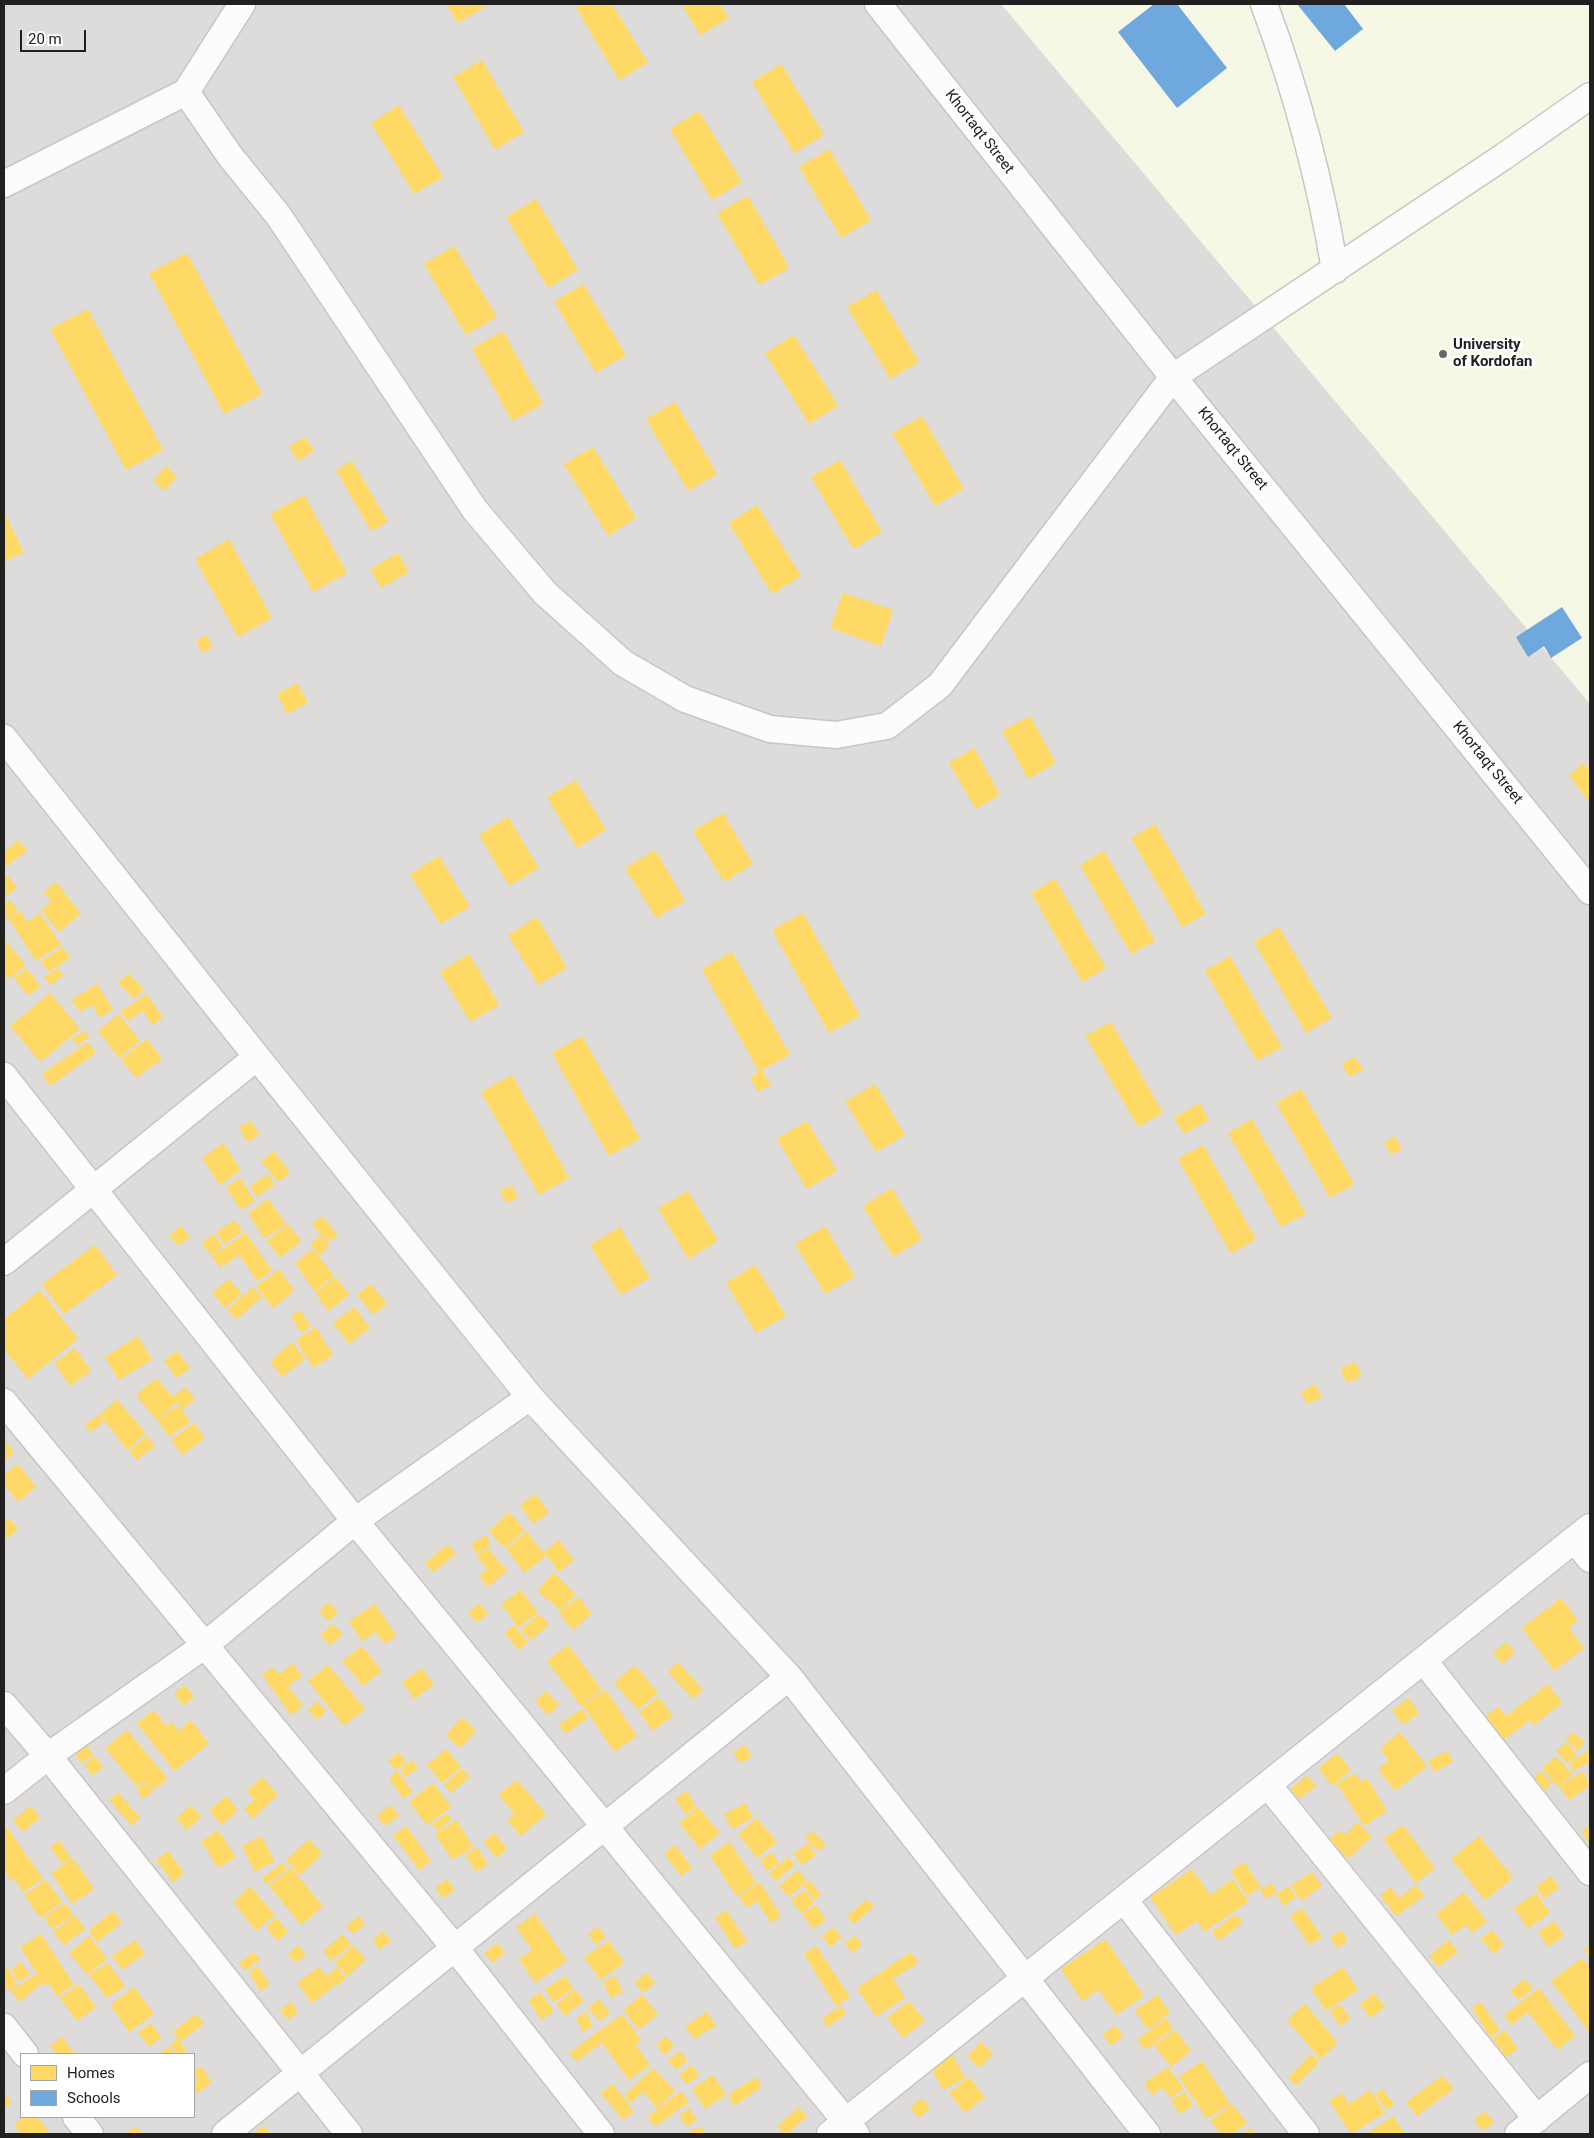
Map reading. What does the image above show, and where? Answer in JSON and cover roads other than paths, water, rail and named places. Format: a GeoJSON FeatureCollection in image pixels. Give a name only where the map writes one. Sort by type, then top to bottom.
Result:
{"type":"FeatureCollection","features":[{"type":"Feature","properties":{"kind":"street"},"geometry":{"type":"LineString","coordinates":[[4,184],[186,92],[242,4]]}},
{"type":"Feature","properties":{"kind":"street","name":"Khortaqt Street"},"geometry":{"type":"LineString","coordinates":[[878,4],[1173,377],[1590,891]]}},
{"type":"Feature","properties":{"kind":"street"},"geometry":{"type":"LineString","coordinates":[[1264,4],[1306,134],[1323,199],[1335,270]]}},
{"type":"Feature","properties":{"kind":"street"},"geometry":{"type":"LineString","coordinates":[[186,92],[230,156],[278,215],[475,510],[545,593],[623,662],[686,699],[770,729],[836,735],[887,726],[940,685],[1173,377],[1335,270],[1590,96]]}},
{"type":"Feature","properties":{"kind":"street"},"geometry":{"type":"LineString","coordinates":[[4,738],[257,1058],[530,1397],[789,1677],[1147,2134]]}},
{"type":"Feature","properties":{"kind":"street"},"geometry":{"type":"LineString","coordinates":[[4,1262],[257,1058]]}},
{"type":"Feature","properties":{"kind":"street"},"geometry":{"type":"LineString","coordinates":[[4,1076],[93,1192],[355,1521],[603,1826],[844,2130],[1025,1979],[1268,1785],[1424,1662],[1585,1542]]}},
{"type":"Feature","properties":{"kind":"street"},"geometry":{"type":"LineString","coordinates":[[4,1790],[48,1756],[204,1646],[355,1521],[530,1397]]}},
{"type":"Feature","properties":{"kind":"street"},"geometry":{"type":"LineString","coordinates":[[4,1402],[455,1948],[601,2134]]}},
{"type":"Feature","properties":{"kind":"street"},"geometry":{"type":"LineString","coordinates":[[1424,1662],[1590,1872]]}},
{"type":"Feature","properties":{"kind":"street"},"geometry":{"type":"LineString","coordinates":[[225,2134],[789,1677]]}},
{"type":"Feature","properties":{"kind":"street"},"geometry":{"type":"LineString","coordinates":[[4,1705],[48,1756],[349,2134]]}},
{"type":"Feature","properties":{"kind":"street"},"geometry":{"type":"LineString","coordinates":[[1268,1785],[1528,2126],[1590,2076]]}},
{"type":"Feature","properties":{"kind":"street"},"geometry":{"type":"LineString","coordinates":[[1124,1900],[1306,2134]]}},
{"type":"Feature","properties":{"kind":"street"},"geometry":{"type":"LineString","coordinates":[[4,2028],[24,2053]]}},
{"type":"Feature","properties":{"kind":"place","name":"University of Kordofan"},"geometry":{"type":"Point","coordinates":[1443,354]}}]}
